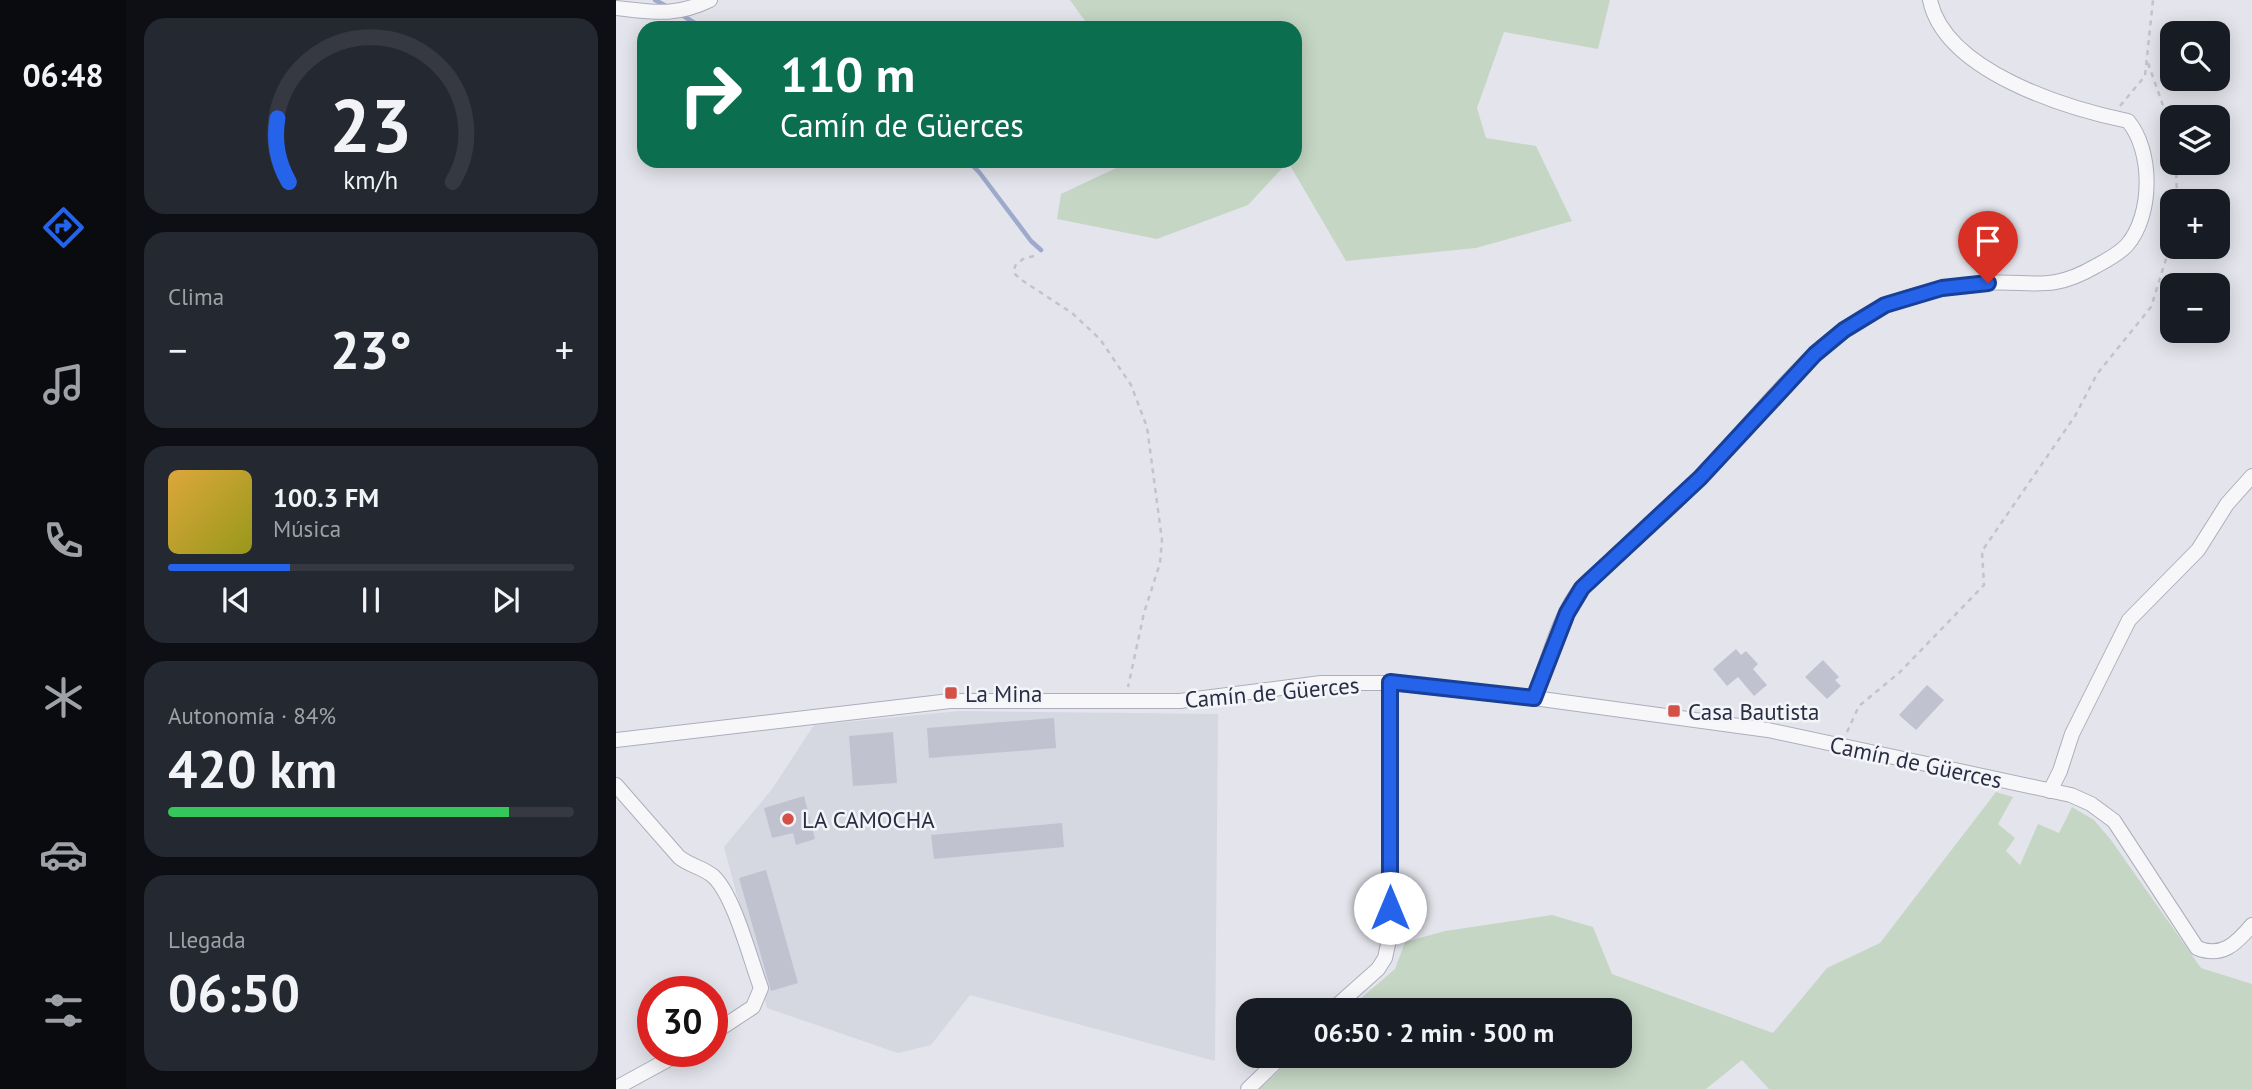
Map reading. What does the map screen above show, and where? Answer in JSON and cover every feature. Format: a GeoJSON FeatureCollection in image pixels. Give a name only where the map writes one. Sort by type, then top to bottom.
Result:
{"type":"FeatureCollection","features":[{"type":"Feature","properties":{"kind":"street"},"geometry":{"type":"LineString","coordinates":[[616,8],[667,14],[687,10],[710,0]]}},
{"type":"Feature","properties":{"kind":"street"},"geometry":{"type":"LineString","coordinates":[[1534,698],[1567,613],[1582,588],[1676,502],[1815,354],[1844,330],[1885,305],[1942,288],[1988,283],[2056,284],[2077,277],[2127,244],[2141,212],[2147,186],[2145,156],[2138,133],[2128,121],[2030,91],[1979,64],[1951,40],[1934,19],[1930,0]]}},
{"type":"Feature","properties":{"kind":"street"},"geometry":{"type":"LineString","coordinates":[[2050,791],[2060,771],[2072,734],[2129,620],[2198,550],[2227,504],[2252,476]]}},
{"type":"Feature","properties":{"kind":"street"},"geometry":{"type":"LineString","coordinates":[[1345,998],[1378,969],[1385,958],[1390,935],[1390,682]]}},
{"type":"Feature","properties":{"kind":"street","name":"Camín de Güerces"},"geometry":{"type":"LineString","coordinates":[[616,740],[950,701],[1180,701],[1321,683],[1390,682],[1534,698],[1768,730],[2071,795],[2091,804],[2114,821],[2197,948],[2210,954],[2224,951],[2252,925]]}},
{"type":"Feature","properties":{"kind":"street"},"geometry":{"type":"LineString","coordinates":[[616,785],[679,857],[687,864],[701,867],[714,877],[726,892],[761,988],[753,1007],[728,1023]]}},
{"type":"Feature","properties":{"kind":"street"},"geometry":{"type":"LineString","coordinates":[[616,1088],[654,1067]]}},
{"type":"Feature","properties":{"kind":"street"},"geometry":{"type":"LineString","coordinates":[[1248,1089],[1270,1068]]}},
{"type":"Feature","properties":{"kind":"path"},"geometry":{"type":"LineString","coordinates":[[2113,118],[2124,99],[2145,76],[2153,0]]}},
{"type":"Feature","properties":{"kind":"path"},"geometry":{"type":"LineString","coordinates":[[2148,63],[2163,105]]}},
{"type":"Feature","properties":{"kind":"path"},"geometry":{"type":"LineString","coordinates":[[1034,256],[1023,259],[1015,266],[1014,273],[1072,313],[1100,339],[1131,384],[1147,427],[1162,540],[1160,563],[1144,613],[1124,700]]}},
{"type":"Feature","properties":{"kind":"path"},"geometry":{"type":"LineString","coordinates":[[1840,746],[1859,706],[1900,672],[1984,585],[1982,551],[2075,416],[2097,374],[2151,307],[2166,259]]}},
{"type":"Feature","properties":{"kind":"shaded area"},"geometry":{"type":"Polygon","coordinates":[[[960,711],[1218,714],[1215,1061],[970,995],[931,1045],[898,1053],[767,1008],[724,847],[772,789],[814,725],[960,711]]]}},
{"type":"Feature","properties":{"kind":"green space"},"geometry":{"type":"Polygon","coordinates":[[[1070,0],[1610,0],[1598,49],[1504,32],[1477,108],[1486,138],[1536,146],[1572,221],[1476,248],[1346,261],[1292,168],[1302,168],[1302,21],[1085,21],[1070,0]]]}},
{"type":"Feature","properties":{"kind":"green space"},"geometry":{"type":"Polygon","coordinates":[[[1116,168],[1282,168],[1248,205],[1157,239],[1057,219],[1061,194],[1116,168]]]}},
{"type":"Feature","properties":{"kind":"green space"},"geometry":{"type":"Polygon","coordinates":[[[1996,792],[2013,797],[1998,824],[2015,838],[2006,851],[2020,865],[2038,824],[2059,833],[2072,807],[2094,820],[2111,840],[2201,968],[2252,984],[2252,1089],[1769,1089],[1742,1060],[1706,1089],[1259,1089],[1282,1068],[1632,1068],[1632,998],[1361,998],[1395,969],[1405,942],[1445,931],[1552,915],[1593,927],[1612,974],[1773,1033],[1827,968],[1880,943],[1996,792]]]}},
{"type":"Feature","properties":{"kind":"building"},"geometry":{"type":"Polygon","coordinates":[[[1736,649],[1741,655],[1746,651],[1758,664],[1753,669],[1767,685],[1754,696],[1738,677],[1727,686],[1713,669],[1736,649]]]}},
{"type":"Feature","properties":{"kind":"building"},"geometry":{"type":"Polygon","coordinates":[[[1823,660],[1839,677],[1835,680],[1841,686],[1827,699],[1805,677],[1823,660]]]}},
{"type":"Feature","properties":{"kind":"building"},"geometry":{"type":"Polygon","coordinates":[[[1927,685],[1944,700],[1916,730],[1899,715],[1927,685]]]}},
{"type":"Feature","properties":{"kind":"building"},"geometry":{"type":"Polygon","coordinates":[[[1054,718],[1056,748],[929,758],[927,728],[1054,718]]]}},
{"type":"Feature","properties":{"kind":"building"},"geometry":{"type":"Polygon","coordinates":[[[893,732],[897,783],[853,786],[849,736],[893,732]]]}},
{"type":"Feature","properties":{"kind":"building","name":"LA CAMOCHA"},"geometry":{"type":"Polygon","coordinates":[[[804,796],[815,839],[796,845],[793,833],[772,838],[764,808],[804,796]]]}},
{"type":"Feature","properties":{"kind":"building"},"geometry":{"type":"Polygon","coordinates":[[[1062,823],[1064,847],[934,859],[931,835],[1062,823]]]}},
{"type":"Feature","properties":{"kind":"building"},"geometry":{"type":"Polygon","coordinates":[[[766,870],[798,983],[771,991],[739,878],[766,870]]]}},
{"type":"Feature","properties":{"kind":"waterway"},"geometry":{"type":"LineString","coordinates":[[655,0],[670,8]]}},
{"type":"Feature","properties":{"kind":"waterway"},"geometry":{"type":"LineString","coordinates":[[680,14],[692,21]]}},
{"type":"Feature","properties":{"kind":"waterway"},"geometry":{"type":"LineString","coordinates":[[975,168],[1031,241],[1041,250]]}},
{"type":"Feature","properties":{"kind":"place","name":"La Mina"},"geometry":{"type":"Point","coordinates":[951,693]}},
{"type":"Feature","properties":{"kind":"place","name":"Casa Bautista"},"geometry":{"type":"Point","coordinates":[1674,711]}},
{"type":"Feature","properties":{"kind":"place","name":"LA CAMOCHA"},"geometry":{"type":"Point","coordinates":[788,819]}},
{"type":"Feature","properties":{"kind":"route"},"geometry":{"type":"LineString","coordinates":[[1390,908],[1390,682],[1534,698],[1567,613],[1582,588],[1700,478],[1760,410],[1815,354],[1844,330],[1885,305],[1942,288],[1988,283]]}}]}
